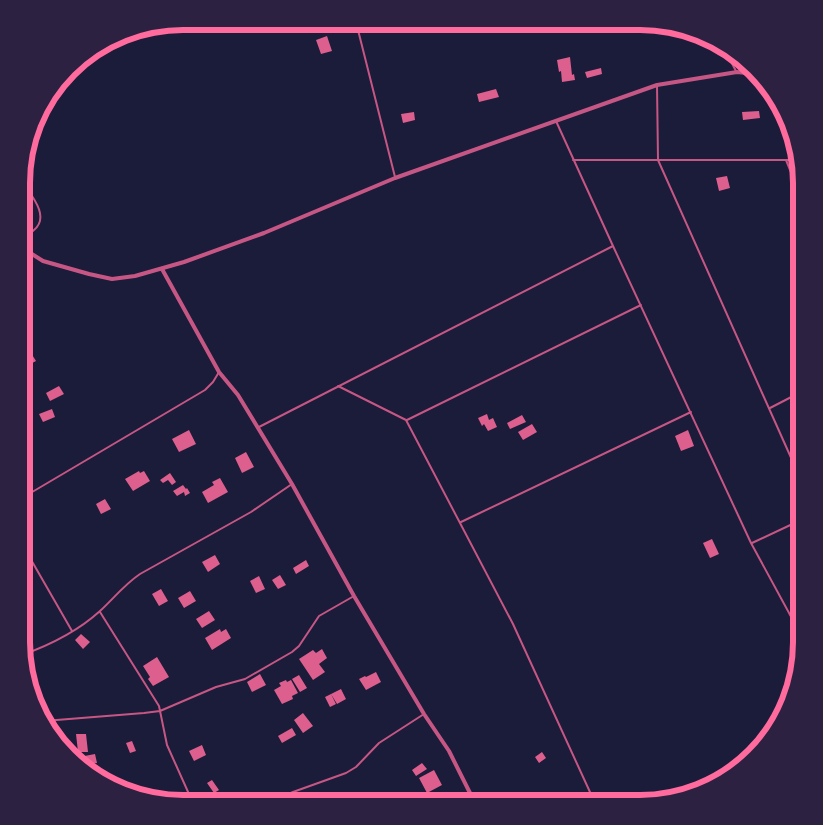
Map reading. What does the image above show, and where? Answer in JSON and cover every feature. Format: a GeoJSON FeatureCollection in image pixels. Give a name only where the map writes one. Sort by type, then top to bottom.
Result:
{"type":"FeatureCollection","features":[{"type":"Feature","properties":{"kind":"street"},"geometry":{"type":"LineString","coordinates":[[30,253],[43,261],[89,274],[112,279],[135,276],[184,262],[264,233],[395,178],[657,85],[737,72],[746,73]]}},
{"type":"Feature","properties":{"kind":"street"},"geometry":{"type":"LineString","coordinates":[[162,269],[219,372],[238,395],[292,484],[354,596],[424,714],[449,750],[471,795]]}},
{"type":"Feature","properties":{"kind":"lane"},"geometry":{"type":"LineString","coordinates":[[358,30],[395,178]]}},
{"type":"Feature","properties":{"kind":"lane"},"geometry":{"type":"LineString","coordinates":[[730,60],[737,72]]}},
{"type":"Feature","properties":{"kind":"lane"},"geometry":{"type":"LineString","coordinates":[[657,85],[658,160],[793,462]]}},
{"type":"Feature","properties":{"kind":"lane"},"geometry":{"type":"LineString","coordinates":[[556,121],[752,543],[793,620]]}},
{"type":"Feature","properties":{"kind":"lane"},"geometry":{"type":"LineString","coordinates":[[573,160],[791,160]]}},
{"type":"Feature","properties":{"kind":"lane"},"geometry":{"type":"LineString","coordinates":[[786,160],[793,177]]}},
{"type":"Feature","properties":{"kind":"lane"},"geometry":{"type":"LineString","coordinates":[[30,195],[40,213],[40,219],[36,229],[30,233]]}},
{"type":"Feature","properties":{"kind":"lane"},"geometry":{"type":"LineString","coordinates":[[258,428],[613,246]]}},
{"type":"Feature","properties":{"kind":"lane"},"geometry":{"type":"LineString","coordinates":[[406,420],[641,305]]}},
{"type":"Feature","properties":{"kind":"lane"},"geometry":{"type":"LineString","coordinates":[[30,493],[205,390],[214,382],[219,372]]}},
{"type":"Feature","properties":{"kind":"lane"},"geometry":{"type":"LineString","coordinates":[[338,386],[406,420],[513,624],[591,795]]}},
{"type":"Feature","properties":{"kind":"lane"},"geometry":{"type":"LineString","coordinates":[[769,408],[793,396]]}},
{"type":"Feature","properties":{"kind":"lane"},"geometry":{"type":"LineString","coordinates":[[460,522],[691,412]]}},
{"type":"Feature","properties":{"kind":"lane"},"geometry":{"type":"LineString","coordinates":[[30,651],[43,647],[87,622],[140,574],[251,512],[292,484]]}},
{"type":"Feature","properties":{"kind":"lane"},"geometry":{"type":"LineString","coordinates":[[752,543],[793,524]]}},
{"type":"Feature","properties":{"kind":"lane"},"geometry":{"type":"LineString","coordinates":[[30,558],[72,631]]}},
{"type":"Feature","properties":{"kind":"lane"},"geometry":{"type":"LineString","coordinates":[[51,720],[160,711],[216,687],[245,679],[292,652],[299,646],[319,616],[354,596]]}},
{"type":"Feature","properties":{"kind":"lane"},"geometry":{"type":"LineString","coordinates":[[100,611],[156,702],[160,711],[167,745],[189,795]]}},
{"type":"Feature","properties":{"kind":"lane"},"geometry":{"type":"LineString","coordinates":[[286,795],[346,773],[356,767],[379,743],[424,714]]}},
{"type":"Feature","properties":{"kind":"building"},"geometry":{"type":"Polygon","coordinates":[[[327,36],[332,51],[321,54],[316,40],[327,36]]]}},
{"type":"Feature","properties":{"kind":"building"},"geometry":{"type":"Polygon","coordinates":[[[570,57],[572,75],[574,74],[575,80],[562,82],[557,60],[570,57]]]}},
{"type":"Feature","properties":{"kind":"building"},"geometry":{"type":"Polygon","coordinates":[[[601,68],[602,74],[587,78],[585,72],[601,68]]]}},
{"type":"Feature","properties":{"kind":"building"},"geometry":{"type":"Polygon","coordinates":[[[496,89],[499,97],[479,102],[477,94],[496,89]]]}},
{"type":"Feature","properties":{"kind":"building"},"geometry":{"type":"Polygon","coordinates":[[[759,111],[760,118],[743,120],[742,112],[759,111]]]}},
{"type":"Feature","properties":{"kind":"building"},"geometry":{"type":"Polygon","coordinates":[[[414,112],[415,120],[403,123],[401,114],[414,112]]]}},
{"type":"Feature","properties":{"kind":"building"},"geometry":{"type":"Polygon","coordinates":[[[727,176],[730,188],[719,191],[716,178],[727,176]]]}},
{"type":"Feature","properties":{"kind":"building"},"geometry":{"type":"Polygon","coordinates":[[[30,354],[36,361],[30,364],[30,354]]]}},
{"type":"Feature","properties":{"kind":"building"},"geometry":{"type":"Polygon","coordinates":[[[59,386],[64,394],[50,401],[46,393],[59,386]]]}},
{"type":"Feature","properties":{"kind":"building"},"geometry":{"type":"Polygon","coordinates":[[[52,409],[55,417],[43,422],[39,414],[52,409]]]}},
{"type":"Feature","properties":{"kind":"building"},"geometry":{"type":"Polygon","coordinates":[[[487,414],[489,420],[493,418],[497,427],[488,431],[484,424],[482,426],[478,418],[487,414]]]}},
{"type":"Feature","properties":{"kind":"building"},"geometry":{"type":"Polygon","coordinates":[[[522,415],[526,422],[510,429],[507,423],[522,415]]]}},
{"type":"Feature","properties":{"kind":"building"},"geometry":{"type":"Polygon","coordinates":[[[532,424],[537,432],[523,440],[518,432],[532,424]]]}},
{"type":"Feature","properties":{"kind":"building"},"geometry":{"type":"Polygon","coordinates":[[[189,430],[196,444],[179,452],[172,439],[189,430]]]}},
{"type":"Feature","properties":{"kind":"building"},"geometry":{"type":"Polygon","coordinates":[[[688,430],[694,446],[681,451],[675,436],[688,430]]]}},
{"type":"Feature","properties":{"kind":"building"},"geometry":{"type":"Polygon","coordinates":[[[246,452],[254,467],[242,473],[235,458],[246,452]]]}},
{"type":"Feature","properties":{"kind":"building"},"geometry":{"type":"Polygon","coordinates":[[[139,471],[140,473],[144,471],[150,481],[133,491],[125,479],[139,471]]]}},
{"type":"Feature","properties":{"kind":"building"},"geometry":{"type":"Polygon","coordinates":[[[170,473],[176,482],[172,485],[168,480],[163,483],[160,480],[170,473]]]}},
{"type":"Feature","properties":{"kind":"building"},"geometry":{"type":"Polygon","coordinates":[[[220,478],[228,492],[208,503],[202,492],[214,485],[212,482],[220,478]]]}},
{"type":"Feature","properties":{"kind":"building"},"geometry":{"type":"Polygon","coordinates":[[[183,485],[190,493],[185,496],[184,492],[177,496],[173,491],[183,485]]]}},
{"type":"Feature","properties":{"kind":"building"},"geometry":{"type":"Polygon","coordinates":[[[105,499],[111,509],[101,514],[96,504],[105,499]]]}},
{"type":"Feature","properties":{"kind":"building"},"geometry":{"type":"Polygon","coordinates":[[[712,539],[719,554],[710,558],[703,543],[712,539]]]}},
{"type":"Feature","properties":{"kind":"building"},"geometry":{"type":"Polygon","coordinates":[[[215,555],[220,564],[208,572],[202,562],[215,555]]]}},
{"type":"Feature","properties":{"kind":"building"},"geometry":{"type":"Polygon","coordinates":[[[306,560],[309,566],[296,574],[293,568],[306,560]]]}},
{"type":"Feature","properties":{"kind":"building"},"geometry":{"type":"Polygon","coordinates":[[[280,575],[286,585],[278,589],[272,580],[280,575]]]}},
{"type":"Feature","properties":{"kind":"building"},"geometry":{"type":"Polygon","coordinates":[[[259,576],[265,589],[256,593],[250,581],[259,576]]]}},
{"type":"Feature","properties":{"kind":"building"},"geometry":{"type":"Polygon","coordinates":[[[161,589],[168,601],[159,606],[152,594],[161,589]]]}},
{"type":"Feature","properties":{"kind":"building"},"geometry":{"type":"Polygon","coordinates":[[[190,591],[196,601],[184,608],[178,598],[190,591]]]}},
{"type":"Feature","properties":{"kind":"building"},"geometry":{"type":"Polygon","coordinates":[[[209,611],[215,620],[202,628],[196,619],[209,611]]]}},
{"type":"Feature","properties":{"kind":"building"},"geometry":{"type":"Polygon","coordinates":[[[220,629],[221,632],[226,629],[231,638],[212,650],[205,638],[220,629]]]}},
{"type":"Feature","properties":{"kind":"building"},"geometry":{"type":"Polygon","coordinates":[[[81,634],[90,642],[83,649],[75,640],[81,634]]]}},
{"type":"Feature","properties":{"kind":"building"},"geometry":{"type":"Polygon","coordinates":[[[322,649],[327,658],[319,664],[325,672],[313,680],[299,659],[313,650],[316,653],[322,649]]]}},
{"type":"Feature","properties":{"kind":"building"},"geometry":{"type":"Polygon","coordinates":[[[157,657],[169,677],[153,686],[143,666],[157,657]]]}},
{"type":"Feature","properties":{"kind":"building"},"geometry":{"type":"Polygon","coordinates":[[[376,672],[381,682],[366,690],[359,679],[376,672]]]}},
{"type":"Feature","properties":{"kind":"building"},"geometry":{"type":"Polygon","coordinates":[[[260,674],[266,685],[252,692],[247,682],[260,674]]]}},
{"type":"Feature","properties":{"kind":"building"},"geometry":{"type":"Polygon","coordinates":[[[299,675],[307,688],[300,692],[292,679],[299,675]]]}},
{"type":"Feature","properties":{"kind":"building"},"geometry":{"type":"Polygon","coordinates":[[[286,680],[287,682],[291,680],[298,693],[292,696],[293,699],[282,704],[274,690],[281,686],[279,683],[286,680]]]}},
{"type":"Feature","properties":{"kind":"building"},"geometry":{"type":"Polygon","coordinates":[[[341,689],[346,699],[337,704],[331,694],[341,689]]]}},
{"type":"Feature","properties":{"kind":"building"},"geometry":{"type":"Polygon","coordinates":[[[331,694],[336,704],[330,707],[325,697],[331,694]]]}},
{"type":"Feature","properties":{"kind":"building"},"geometry":{"type":"Polygon","coordinates":[[[303,713],[313,726],[303,733],[294,720],[303,713]]]}},
{"type":"Feature","properties":{"kind":"building"},"geometry":{"type":"Polygon","coordinates":[[[292,728],[296,735],[282,743],[278,736],[292,728]]]}},
{"type":"Feature","properties":{"kind":"building"},"geometry":{"type":"Polygon","coordinates":[[[76,734],[86,734],[88,752],[78,752],[76,734]]]}},
{"type":"Feature","properties":{"kind":"building"},"geometry":{"type":"Polygon","coordinates":[[[132,741],[136,751],[130,753],[126,743],[132,741]]]}},
{"type":"Feature","properties":{"kind":"building"},"geometry":{"type":"Polygon","coordinates":[[[202,745],[206,755],[194,761],[189,751],[202,745]]]}},
{"type":"Feature","properties":{"kind":"building"},"geometry":{"type":"Polygon","coordinates":[[[542,752],[546,758],[539,763],[535,757],[542,752]]]}},
{"type":"Feature","properties":{"kind":"building"},"geometry":{"type":"Polygon","coordinates":[[[95,754],[97,763],[91,764],[82,757],[95,754]]]}},
{"type":"Feature","properties":{"kind":"building"},"geometry":{"type":"Polygon","coordinates":[[[422,763],[427,769],[416,776],[412,770],[422,763]]]}},
{"type":"Feature","properties":{"kind":"building"},"geometry":{"type":"Polygon","coordinates":[[[434,770],[442,785],[427,793],[419,778],[434,770]]]}},
{"type":"Feature","properties":{"kind":"building"},"geometry":{"type":"Polygon","coordinates":[[[212,780],[219,790],[214,793],[207,783],[212,780]]]}}]}
